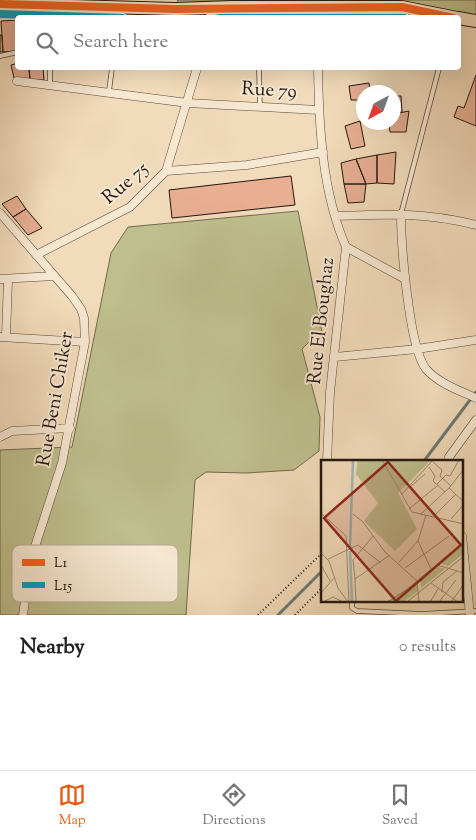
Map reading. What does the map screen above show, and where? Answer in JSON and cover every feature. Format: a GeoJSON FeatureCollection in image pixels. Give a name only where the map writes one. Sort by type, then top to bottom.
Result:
{"type":"FeatureCollection","features":[{"type":"Feature","properties":{"kind":"main road"},"geometry":{"type":"LineString","coordinates":[[0,4],[115,13],[173,5],[211,13],[317,13],[402,7],[444,15]]}},
{"type":"Feature","properties":{"kind":"main road"},"geometry":{"type":"LineString","coordinates":[[461,18],[476,21]]}},
{"type":"Feature","properties":{"kind":"street","name":"Rue 75"},"geometry":{"type":"LineString","coordinates":[[36,255],[130,207],[166,171],[196,70]]}},
{"type":"Feature","properties":{"kind":"street","name":"Rue El Boughaz"},"geometry":{"type":"LineString","coordinates":[[318,70],[318,110],[325,173],[346,247],[329,410],[327,460]]}},
{"type":"Feature","properties":{"kind":"street","name":"Rue 79"},"geometry":{"type":"LineString","coordinates":[[17,81],[109,91],[188,103],[318,110]]}},
{"type":"Feature","properties":{"kind":"street"},"geometry":{"type":"LineString","coordinates":[[166,171],[247,165],[323,152]]}},
{"type":"Feature","properties":{"kind":"street","name":"Rue Beni Chiker"},"geometry":{"type":"LineString","coordinates":[[0,213],[3,223],[36,255],[81,309],[85,327],[85,342],[70,428],[56,486],[36,545]]}},
{"type":"Feature","properties":{"kind":"street"},"geometry":{"type":"LineString","coordinates":[[401,214],[405,278],[417,349],[425,368],[430,373],[476,398]]}},
{"type":"Feature","properties":{"kind":"street"},"geometry":{"type":"LineString","coordinates":[[336,216],[434,215],[476,225]]}},
{"type":"Feature","properties":{"kind":"street"},"geometry":{"type":"LineString","coordinates":[[346,247],[405,278]]}},
{"type":"Feature","properties":{"kind":"street"},"geometry":{"type":"LineString","coordinates":[[54,276],[4,279],[3,337],[85,342]]}},
{"type":"Feature","properties":{"kind":"street"},"geometry":{"type":"LineString","coordinates":[[335,357],[417,349],[476,340]]}},
{"type":"Feature","properties":{"kind":"street"},"geometry":{"type":"LineString","coordinates":[[450,460],[449,457],[476,420]]}},
{"type":"Feature","properties":{"kind":"street"},"geometry":{"type":"LineString","coordinates":[[0,430],[70,428]]}},
{"type":"Feature","properties":{"kind":"street"},"geometry":{"type":"LineString","coordinates":[[0,437],[12,430]]}},
{"type":"Feature","properties":{"kind":"street"},"geometry":{"type":"LineString","coordinates":[[464,551],[472,613]]}},
{"type":"Feature","properties":{"kind":"street","name":"Rue Beni Chiker"},"geometry":{"type":"LineString","coordinates":[[23,615],[25,602]]}},
{"type":"Feature","properties":{"kind":"lane"},"geometry":{"type":"LineString","coordinates":[[0,56],[15,53]]}},
{"type":"Feature","properties":{"kind":"lane"},"geometry":{"type":"LineString","coordinates":[[50,70],[50,84]]}},
{"type":"Feature","properties":{"kind":"lane"},"geometry":{"type":"LineString","coordinates":[[109,91],[112,70]]}},
{"type":"Feature","properties":{"kind":"lane"},"geometry":{"type":"LineString","coordinates":[[259,70],[260,108]]}},
{"type":"Feature","properties":{"kind":"lane"},"geometry":{"type":"LineString","coordinates":[[401,214],[438,70]]}},
{"type":"Feature","properties":{"kind":"lane"},"geometry":{"type":"LineString","coordinates":[[352,602],[352,608],[357,611],[422,614],[472,613]]}},
{"type":"Feature","properties":{"kind":"path"},"geometry":{"type":"LineString","coordinates":[[258,615],[321,553]]}},
{"type":"Feature","properties":{"kind":"path"},"geometry":{"type":"LineString","coordinates":[[295,615],[321,589]]}},
{"type":"Feature","properties":{"kind":"green space"},"geometry":{"type":"Polygon","coordinates":[[[177,0],[301,0],[293,7],[179,3],[177,0]]]}},
{"type":"Feature","properties":{"kind":"green space"},"geometry":{"type":"Polygon","coordinates":[[[327,0],[476,0],[476,21],[461,18],[461,15],[442,15],[419,11],[325,7],[327,0]]]}},
{"type":"Feature","properties":{"kind":"green space"},"geometry":{"type":"Polygon","coordinates":[[[298,211],[323,337],[313,338],[302,349],[320,417],[319,451],[294,470],[246,473],[206,472],[195,480],[186,615],[0,615],[0,450],[72,447],[111,253],[128,227],[298,211]]]}},
{"type":"Feature","properties":{"kind":"building"},"geometry":{"type":"Polygon","coordinates":[[[15,20],[15,51],[3,52],[1,21],[15,20]]]}},
{"type":"Feature","properties":{"kind":"building"},"geometry":{"type":"Polygon","coordinates":[[[0,35],[2,35],[3,52],[0,52],[0,35]]]}},
{"type":"Feature","properties":{"kind":"building"},"geometry":{"type":"Polygon","coordinates":[[[15,64],[15,70],[29,70],[30,80],[14,78],[11,65],[15,64]]]}},
{"type":"Feature","properties":{"kind":"building"},"geometry":{"type":"Polygon","coordinates":[[[29,70],[43,70],[44,80],[30,80],[29,70]]]}},
{"type":"Feature","properties":{"kind":"building"},"geometry":{"type":"Polygon","coordinates":[[[476,75],[476,126],[454,117],[458,106],[464,108],[476,75]]]}},
{"type":"Feature","properties":{"kind":"building"},"geometry":{"type":"Polygon","coordinates":[[[369,83],[369,85],[356,85],[356,100],[351,100],[349,86],[369,83]]]}},
{"type":"Feature","properties":{"kind":"building"},"geometry":{"type":"Polygon","coordinates":[[[409,111],[406,132],[390,132],[390,130],[401,130],[401,113],[409,111]]]}},
{"type":"Feature","properties":{"kind":"building"},"geometry":{"type":"Polygon","coordinates":[[[356,122],[356,130],[362,130],[365,146],[351,149],[345,126],[356,122]]]}},
{"type":"Feature","properties":{"kind":"building"},"geometry":{"type":"Polygon","coordinates":[[[396,152],[394,184],[377,183],[377,155],[396,152]]]}},
{"type":"Feature","properties":{"kind":"building"},"geometry":{"type":"Polygon","coordinates":[[[377,155],[377,183],[366,184],[356,159],[377,155]]]}},
{"type":"Feature","properties":{"kind":"building"},"geometry":{"type":"Polygon","coordinates":[[[356,159],[366,184],[344,184],[341,163],[356,159]]]}},
{"type":"Feature","properties":{"kind":"building"},"geometry":{"type":"Polygon","coordinates":[[[291,176],[295,205],[172,218],[169,190],[291,176]]]}},
{"type":"Feature","properties":{"kind":"building"},"geometry":{"type":"Polygon","coordinates":[[[344,184],[366,184],[364,202],[348,203],[344,184]]]}},
{"type":"Feature","properties":{"kind":"building"},"geometry":{"type":"Polygon","coordinates":[[[17,196],[26,209],[13,217],[2,204],[17,196]]]}},
{"type":"Feature","properties":{"kind":"building"},"geometry":{"type":"Polygon","coordinates":[[[26,209],[42,228],[28,235],[13,217],[26,209]]]}},
{"type":"Feature","properties":{"kind":"waterway"},"geometry":{"type":"LineString","coordinates":[[425,460],[476,392]]}},
{"type":"Feature","properties":{"kind":"waterway"},"geometry":{"type":"LineString","coordinates":[[278,615],[321,572]]}},
{"type":"Feature","properties":{"kind":"transit line","name":"L1"},"geometry":{"type":"LineString","coordinates":[[0,4],[175,9],[402,7],[440,15]]}},
{"type":"Feature","properties":{"kind":"transit line","name":"L15"},"geometry":{"type":"LineString","coordinates":[[0,14],[30,15]]}}]}
